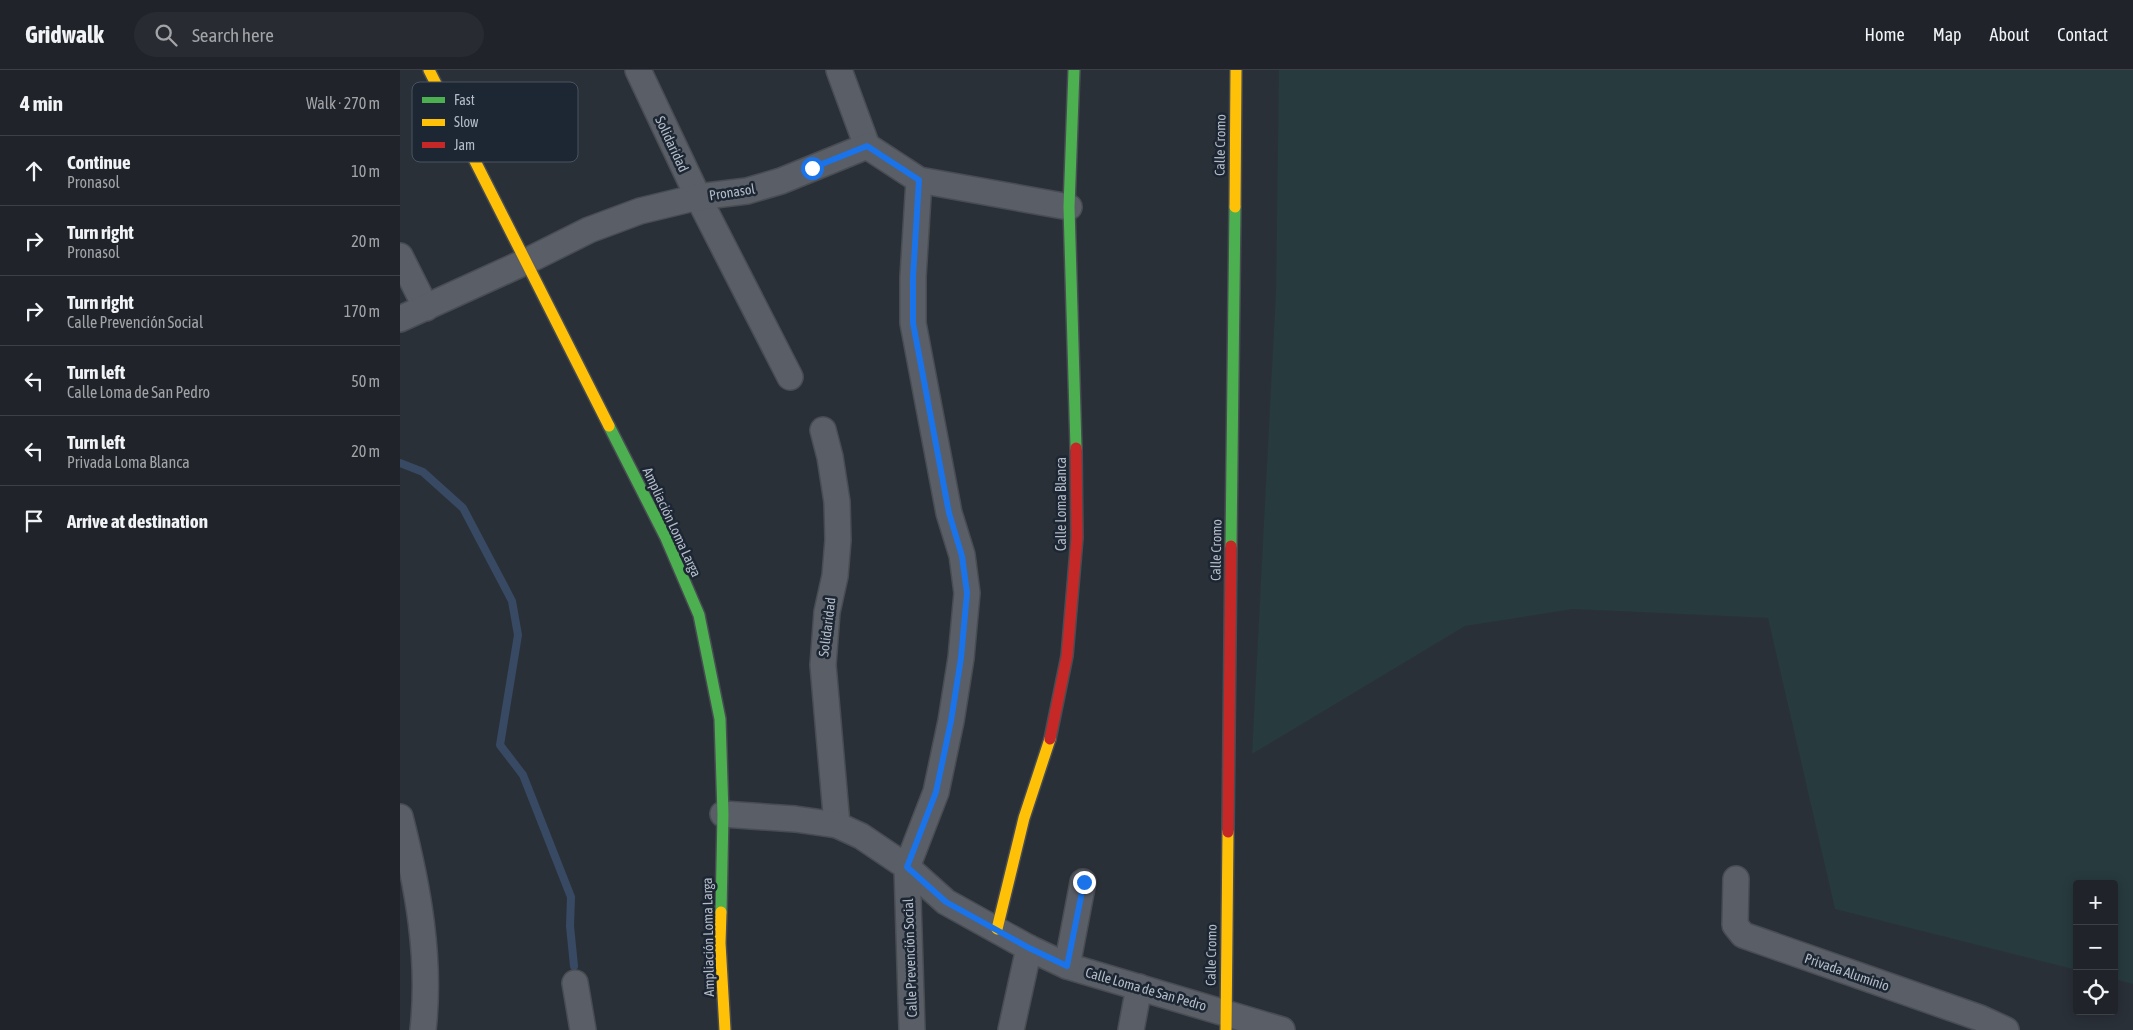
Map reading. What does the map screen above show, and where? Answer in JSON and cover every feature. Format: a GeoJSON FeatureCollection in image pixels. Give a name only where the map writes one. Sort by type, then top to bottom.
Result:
{"type":"FeatureCollection","features":[{"type":"Feature","properties":{"kind":"street","name":"Ampliación Loma Larga"},"geometry":{"type":"LineString","coordinates":[[428,70],[434,82]]}},
{"type":"Feature","properties":{"kind":"street","name":"Solidaridad"},"geometry":{"type":"LineString","coordinates":[[638,70],[698,197],[790,378]]}},
{"type":"Feature","properties":{"kind":"street"},"geometry":{"type":"LineString","coordinates":[[839,70],[867,146],[919,180],[1069,207]]}},
{"type":"Feature","properties":{"kind":"street","name":"Calle Loma Blanca"},"geometry":{"type":"LineString","coordinates":[[997,930],[1024,818],[1051,735],[1067,656],[1078,538],[1076,406],[1069,207],[1074,70]]}},
{"type":"Feature","properties":{"kind":"street","name":"Calle Cromo"},"geometry":{"type":"LineString","coordinates":[[1226,1021],[1236,70]]}},
{"type":"Feature","properties":{"kind":"street","name":"Pronasol"},"geometry":{"type":"LineString","coordinates":[[400,319],[606,224],[640,211],[698,197],[756,189],[781,181],[867,146]]}},
{"type":"Feature","properties":{"kind":"street","name":"Ampliación Loma Larga"},"geometry":{"type":"LineString","coordinates":[[474,162],[666,538],[699,614],[720,719],[723,814],[720,943],[725,1030]]}},
{"type":"Feature","properties":{"kind":"street","name":"Calle Prevención Social"},"geometry":{"type":"LineString","coordinates":[[912,1030],[907,867],[938,783],[951,721],[961,658],[967,593],[962,556],[949,513],[913,323],[913,277],[919,180]]}},
{"type":"Feature","properties":{"kind":"street"},"geometry":{"type":"LineString","coordinates":[[400,256],[426,308]]}},
{"type":"Feature","properties":{"kind":"street","name":"Solidaridad"},"geometry":{"type":"LineString","coordinates":[[823,430],[830,457],[838,512],[835,576],[826,612],[823,664],[837,825]]}},
{"type":"Feature","properties":{"kind":"street","name":"Calle Loma de San Pedro"},"geometry":{"type":"LineString","coordinates":[[723,814],[795,819],[837,825],[861,836],[907,867],[946,902],[1029,948],[1067,966],[1139,987],[1226,1021],[1282,1030]]}},
{"type":"Feature","properties":{"kind":"street"},"geometry":{"type":"LineString","coordinates":[[400,817],[425,944],[426,1001],[423,1030]]}},
{"type":"Feature","properties":{"kind":"street","name":"Privada Aluminio"},"geometry":{"type":"LineString","coordinates":[[1736,879],[1735,925],[1743,935],[1980,1018],[2006,1030]]}},
{"type":"Feature","properties":{"kind":"street"},"geometry":{"type":"LineString","coordinates":[[1067,966],[1084,882]]}},
{"type":"Feature","properties":{"kind":"street"},"geometry":{"type":"LineString","coordinates":[[1011,1030],[1029,948]]}},
{"type":"Feature","properties":{"kind":"street"},"geometry":{"type":"LineString","coordinates":[[575,983],[583,1030]]}},
{"type":"Feature","properties":{"kind":"street"},"geometry":{"type":"LineString","coordinates":[[1131,1030],[1139,987]]}},
{"type":"Feature","properties":{"kind":"green space"},"geometry":{"type":"Polygon","coordinates":[[[1279,70],[2133,70],[2133,984],[2118,980],[2118,880],[2073,880],[2073,969],[1835,909],[1768,618],[1573,609],[1465,626],[1252,754],[1276,291],[1279,70]]]}},
{"type":"Feature","properties":{"kind":"waterway"},"geometry":{"type":"LineString","coordinates":[[400,463],[423,472],[463,508],[512,601],[518,635],[500,745],[523,775],[571,897],[570,926],[574,966]]}},
{"type":"Feature","properties":{"kind":"traffic: fast"},"geometry":{"type":"LineString","coordinates":[[1074,70],[1069,207],[1076,448]]}},
{"type":"Feature","properties":{"kind":"traffic: fast"},"geometry":{"type":"LineString","coordinates":[[1231,546],[1235,207]]}},
{"type":"Feature","properties":{"kind":"traffic: fast"},"geometry":{"type":"LineString","coordinates":[[609,426],[666,538],[699,615],[720,719],[723,814],[721,912]]}},
{"type":"Feature","properties":{"kind":"traffic: slow"},"geometry":{"type":"LineString","coordinates":[[429,70],[435,82]]}},
{"type":"Feature","properties":{"kind":"traffic: slow"},"geometry":{"type":"LineString","coordinates":[[1235,207],[1236,70]]}},
{"type":"Feature","properties":{"kind":"traffic: slow"},"geometry":{"type":"LineString","coordinates":[[476,162],[609,426]]}},
{"type":"Feature","properties":{"kind":"traffic: slow"},"geometry":{"type":"LineString","coordinates":[[997,929],[1024,818],[1050,739]]}},
{"type":"Feature","properties":{"kind":"traffic: slow"},"geometry":{"type":"LineString","coordinates":[[1226,1030],[1228,832]]}},
{"type":"Feature","properties":{"kind":"traffic: slow"},"geometry":{"type":"LineString","coordinates":[[721,912],[720,943],[725,1030]]}},
{"type":"Feature","properties":{"kind":"traffic: jam"},"geometry":{"type":"LineString","coordinates":[[1050,739],[1067,656],[1077,538],[1076,448]]}},
{"type":"Feature","properties":{"kind":"traffic: jam"},"geometry":{"type":"LineString","coordinates":[[1228,832],[1231,546]]}},
{"type":"Feature","properties":{"kind":"route"},"geometry":{"type":"LineString","coordinates":[[812,168],[867,146],[919,180],[913,277],[913,323],[949,513],[962,556],[967,593],[961,658],[951,721],[936,792],[907,867],[946,902],[1029,948],[1067,966],[1084,882]]}}]}
